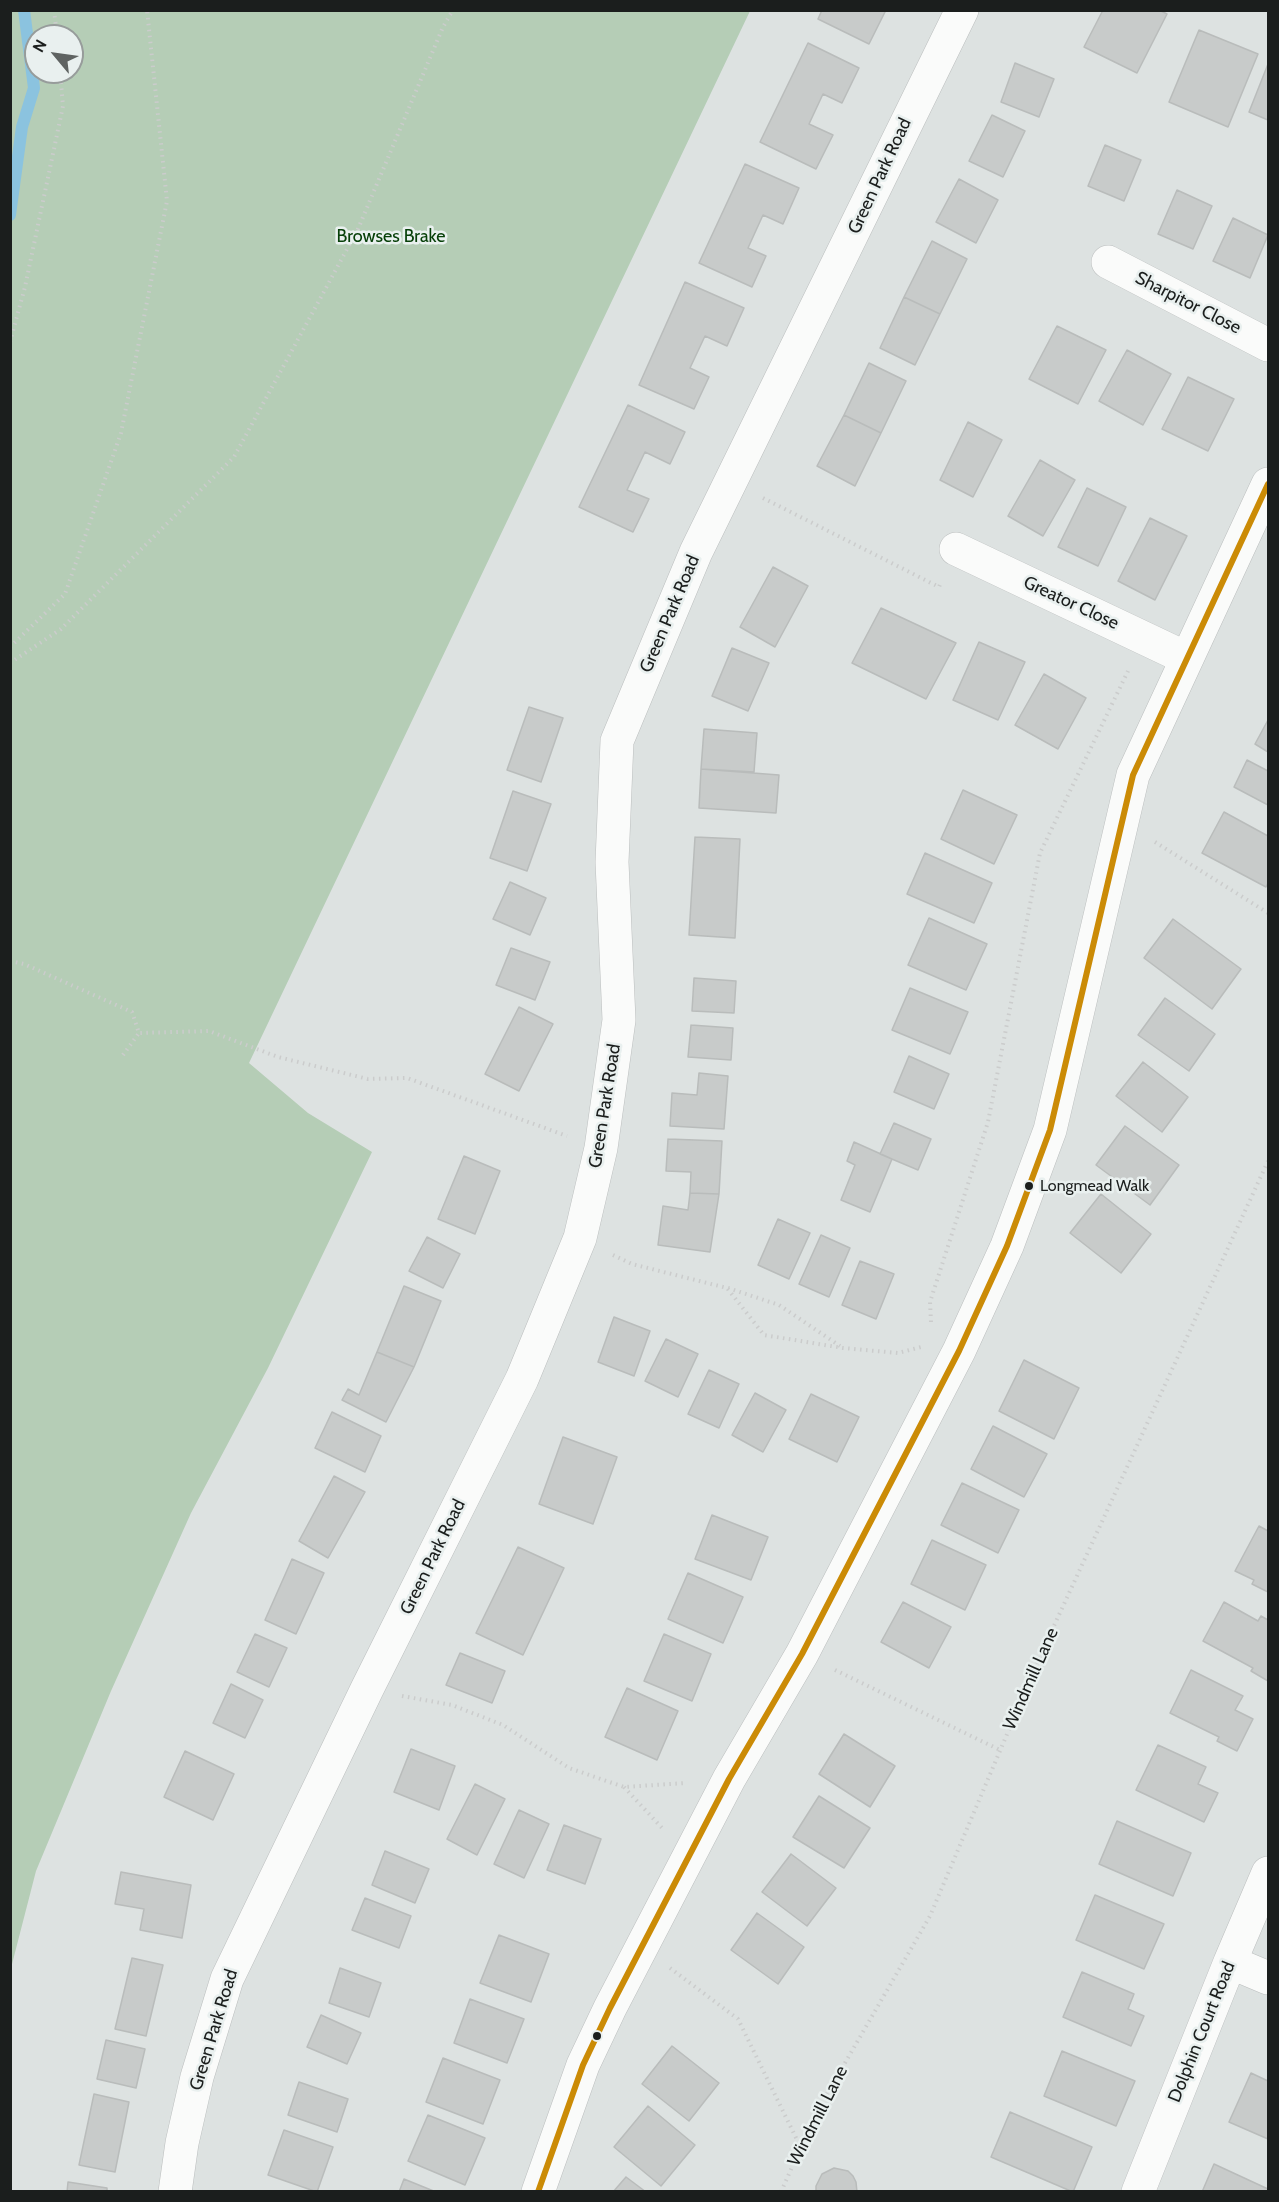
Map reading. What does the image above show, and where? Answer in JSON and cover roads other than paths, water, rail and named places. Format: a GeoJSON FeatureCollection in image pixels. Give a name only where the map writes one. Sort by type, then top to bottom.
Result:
{"type":"FeatureCollection","features":[{"type":"Feature","properties":{"kind":"street","name":"Green Park Road"},"geometry":{"type":"LineString","coordinates":[[175,2192],[182,2143],[197,2078],[227,1979],[367,1689],[522,1379],[580,1238],[601,1148],[619,1020],[612,862],[617,741],[696,552],[962,10]]}},
{"type":"Feature","properties":{"kind":"street","name":"Sharpitor Close"},"geometry":{"type":"LineString","coordinates":[[1108,262],[1269,345]]}},
{"type":"Feature","properties":{"kind":"street"},"geometry":{"type":"LineString","coordinates":[[538,2192],[583,2065],[610,2008],[729,1779],[802,1654],[945,1348],[1007,1246],[1050,1130],[1133,775],[1269,484]]}},
{"type":"Feature","properties":{"kind":"street","name":"Greator Close"},"geometry":{"type":"LineString","coordinates":[[956,549],[1186,658]]}},
{"type":"Feature","properties":{"kind":"street","name":"Dolphin Court Road"},"geometry":{"type":"LineString","coordinates":[[1138,2192],[1230,1962],[1269,1873]]}},
{"type":"Feature","properties":{"kind":"street"},"geometry":{"type":"LineString","coordinates":[[1230,1962],[1269,1978]]}},
{"type":"Feature","properties":{"kind":"waterway"},"geometry":{"type":"LineString","coordinates":[[10,215],[22,127],[34,88],[24,10]]}},
{"type":"Feature","properties":{"kind":"place","name":"Longmead Walk"},"geometry":{"type":"Point","coordinates":[1029,1186]}},
{"type":"Feature","properties":{"kind":"park label","name":"Browses Brake"},"geometry":{"type":"Point","coordinates":[391,237]}}]}
